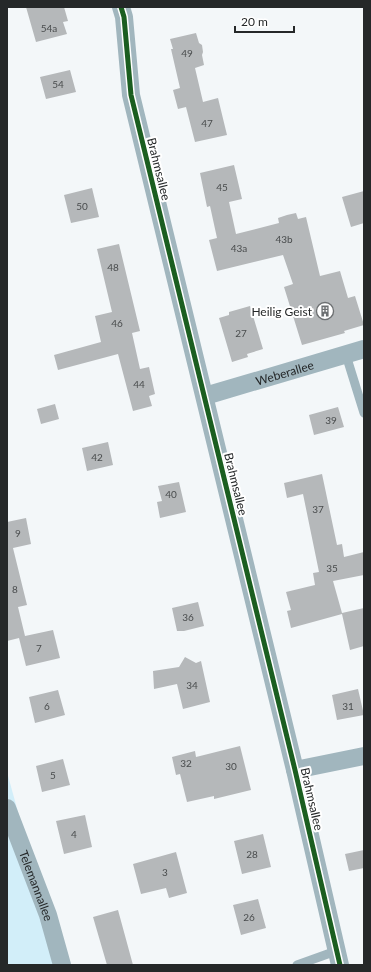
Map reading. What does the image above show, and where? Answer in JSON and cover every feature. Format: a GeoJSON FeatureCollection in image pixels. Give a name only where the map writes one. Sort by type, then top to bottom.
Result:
{"type":"FeatureCollection","features":[{"type":"Feature","properties":{"kind":"street","name":"Brahmsallee"},"geometry":{"type":"LineString","coordinates":[[121,7],[124,17],[131,95],[205,396],[338,958]]}},
{"type":"Feature","properties":{"kind":"street","name":"Weberallee"},"geometry":{"type":"LineString","coordinates":[[205,396],[364,350]]}},
{"type":"Feature","properties":{"kind":"street"},"geometry":{"type":"LineString","coordinates":[[294,770],[364,756]]}},
{"type":"Feature","properties":{"kind":"street","name":"Telemannallee"},"geometry":{"type":"LineString","coordinates":[[7,808],[48,915],[62,965]]}},
{"type":"Feature","properties":{"kind":"lane"},"geometry":{"type":"LineString","coordinates":[[346,355],[364,413]]}},
{"type":"Feature","properties":{"kind":"lane"},"geometry":{"type":"LineString","coordinates":[[298,965],[338,958]]}},
{"type":"Feature","properties":{"kind":"shaded area"},"geometry":{"type":"Polygon","coordinates":[[[7,772],[60,965],[7,965],[7,772]]]}},
{"type":"Feature","properties":{"kind":"building"},"geometry":{"type":"Polygon","coordinates":[[[26,7],[64,7],[68,21],[63,22],[67,34],[36,42],[26,7]]]}},
{"type":"Feature","properties":{"kind":"building"},"geometry":{"type":"Polygon","coordinates":[[[196,33],[199,43],[202,45],[203,52],[202,55],[204,65],[195,68],[203,102],[218,98],[227,135],[195,142],[186,107],[178,109],[173,90],[180,88],[170,39],[196,33]]]}},
{"type":"Feature","properties":{"kind":"building"},"geometry":{"type":"Polygon","coordinates":[[[70,70],[76,92],[46,99],[40,77],[70,70]]]}},
{"type":"Feature","properties":{"kind":"building"},"geometry":{"type":"Polygon","coordinates":[[[234,165],[242,199],[229,202],[236,234],[279,223],[278,218],[287,215],[296,213],[298,219],[306,217],[320,276],[340,271],[348,298],[355,296],[364,325],[344,331],[345,333],[302,345],[284,287],[293,284],[283,255],[217,271],[209,240],[217,238],[210,206],[207,207],[200,173],[234,165]]]}},
{"type":"Feature","properties":{"kind":"building"},"geometry":{"type":"Polygon","coordinates":[[[92,188],[99,217],[71,223],[64,195],[92,188]]]}},
{"type":"Feature","properties":{"kind":"building"},"geometry":{"type":"Polygon","coordinates":[[[364,191],[364,223],[351,227],[342,197],[364,191]]]}},
{"type":"Feature","properties":{"kind":"building"},"geometry":{"type":"Polygon","coordinates":[[[119,244],[140,331],[132,333],[140,369],[149,367],[155,394],[149,396],[152,406],[133,411],[118,354],[58,370],[54,355],[101,342],[95,316],[112,312],[97,249],[119,244]]]}},
{"type":"Feature","properties":{"kind":"building"},"geometry":{"type":"Polygon","coordinates":[[[250,306],[263,349],[247,354],[248,357],[232,362],[219,318],[229,315],[229,312],[250,306]]]}},
{"type":"Feature","properties":{"kind":"building"},"geometry":{"type":"Polygon","coordinates":[[[55,404],[59,419],[41,424],[37,409],[55,404]]]}},
{"type":"Feature","properties":{"kind":"building"},"geometry":{"type":"Polygon","coordinates":[[[338,407],[344,427],[314,435],[309,415],[338,407]]]}},
{"type":"Feature","properties":{"kind":"building"},"geometry":{"type":"Polygon","coordinates":[[[108,442],[113,465],[87,471],[82,448],[108,442]]]}},
{"type":"Feature","properties":{"kind":"building"},"geometry":{"type":"Polygon","coordinates":[[[322,474],[337,545],[342,544],[344,557],[364,552],[364,575],[333,581],[342,613],[364,608],[364,646],[350,650],[342,614],[291,628],[287,611],[291,610],[286,592],[315,585],[313,573],[319,572],[303,494],[287,498],[284,483],[322,474]]]}},
{"type":"Feature","properties":{"kind":"building"},"geometry":{"type":"Polygon","coordinates":[[[179,482],[186,512],[160,518],[157,502],[162,501],[158,486],[179,482]]]}},
{"type":"Feature","properties":{"kind":"building"},"geometry":{"type":"Polygon","coordinates":[[[26,518],[31,544],[13,548],[27,605],[18,607],[25,636],[53,630],[60,658],[26,666],[19,638],[7,641],[7,522],[26,518]]]}},
{"type":"Feature","properties":{"kind":"building"},"geometry":{"type":"Polygon","coordinates":[[[198,602],[204,626],[184,631],[177,631],[172,608],[198,602]]]}},
{"type":"Feature","properties":{"kind":"building"},"geometry":{"type":"Polygon","coordinates":[[[185,657],[196,663],[201,661],[210,702],[183,709],[177,684],[154,689],[153,671],[179,667],[185,657]]]}},
{"type":"Feature","properties":{"kind":"building"},"geometry":{"type":"Polygon","coordinates":[[[358,689],[364,715],[337,720],[332,695],[358,689]]]}},
{"type":"Feature","properties":{"kind":"building"},"geometry":{"type":"Polygon","coordinates":[[[58,690],[65,715],[35,723],[29,697],[58,690]]]}},
{"type":"Feature","properties":{"kind":"building"},"geometry":{"type":"Polygon","coordinates":[[[240,746],[251,790],[214,799],[214,796],[187,802],[180,774],[176,775],[172,757],[195,751],[196,757],[240,746]]]}},
{"type":"Feature","properties":{"kind":"building"},"geometry":{"type":"Polygon","coordinates":[[[63,759],[70,785],[42,792],[36,766],[63,759]]]}},
{"type":"Feature","properties":{"kind":"building"},"geometry":{"type":"Polygon","coordinates":[[[85,815],[92,847],[64,854],[56,821],[85,815]]]}},
{"type":"Feature","properties":{"kind":"building"},"geometry":{"type":"Polygon","coordinates":[[[263,834],[271,867],[242,874],[234,841],[263,834]]]}},
{"type":"Feature","properties":{"kind":"building"},"geometry":{"type":"Polygon","coordinates":[[[364,850],[364,868],[349,871],[345,854],[364,850]]]}},
{"type":"Feature","properties":{"kind":"building"},"geometry":{"type":"Polygon","coordinates":[[[176,852],[187,893],[169,898],[166,888],[141,894],[133,864],[176,852]]]}},
{"type":"Feature","properties":{"kind":"building"},"geometry":{"type":"Polygon","coordinates":[[[258,899],[266,928],[241,935],[233,905],[258,899]]]}},
{"type":"Feature","properties":{"kind":"building"},"geometry":{"type":"Polygon","coordinates":[[[118,910],[133,965],[107,965],[93,917],[118,910]]]}},
{"type":"Feature","properties":{"kind":"cycle path"},"geometry":{"type":"LineString","coordinates":[[121,7],[124,17],[131,95],[295,770],[340,965]]}},
{"type":"Feature","properties":{"kind":"place","name":"Heilig Geist"},"geometry":{"type":"Point","coordinates":[325,311]}}]}
